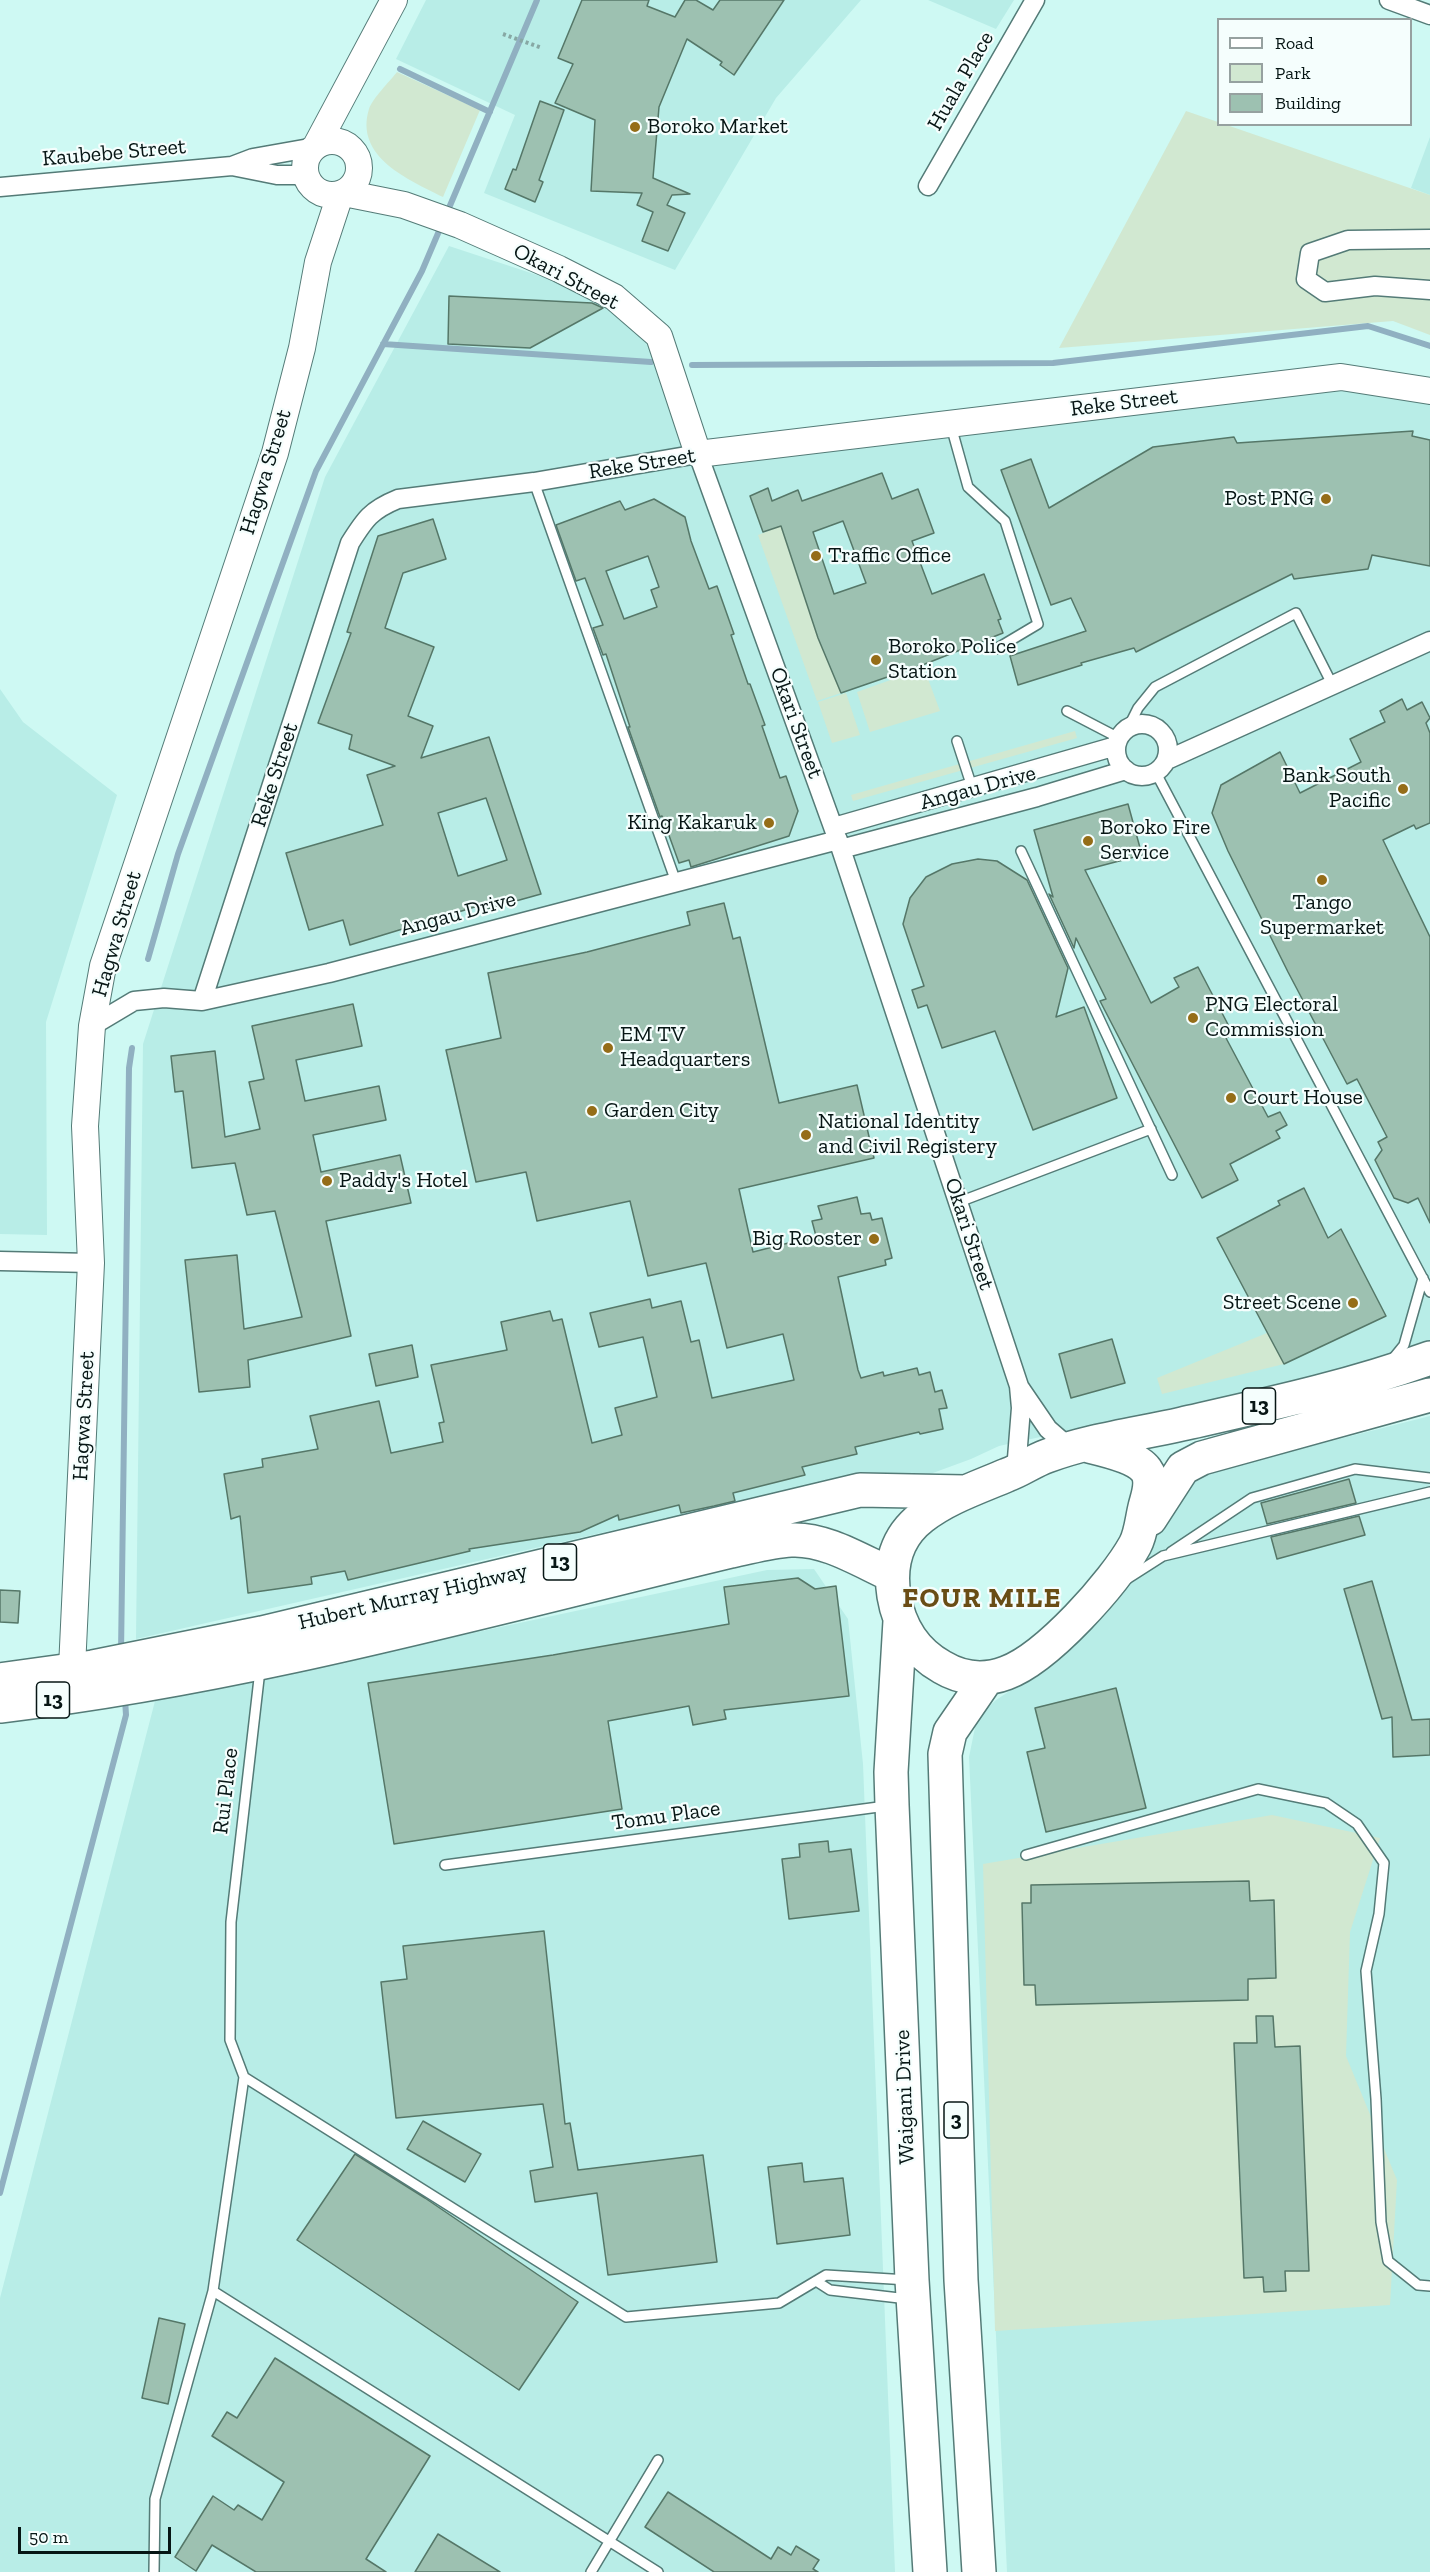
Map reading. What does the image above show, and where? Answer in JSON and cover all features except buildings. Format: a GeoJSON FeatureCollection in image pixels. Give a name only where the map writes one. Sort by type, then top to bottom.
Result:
{"type":"FeatureCollection","features":[{"type":"Feature","properties":{"kind":"highway","name":"13"},"geometry":{"type":"LineString","coordinates":[[1430,1358],[1380,1376],[1046,1456],[967,1492],[921,1518],[894,1553],[891,1575],[900,1621],[920,1650],[942,1667],[961,1676],[987,1678],[1009,1672],[1044,1650],[1099,1595],[1150,1550],[1183,1468],[1202,1458],[1430,1395]]}},
{"type":"Feature","properties":{"kind":"highway","name":"13"},"geometry":{"type":"LineString","coordinates":[[1078,1447],[1127,1458],[1146,1469],[1151,1485],[1150,1550]]}},
{"type":"Feature","properties":{"kind":"highway","name":"Hubert Murray Highway"},"geometry":{"type":"LineString","coordinates":[[157,1668],[262,1633],[860,1490],[967,1492]]}},
{"type":"Feature","properties":{"kind":"highway","name":"Hubert Murray Highway"},"geometry":{"type":"LineString","coordinates":[[0,1680],[90,1675],[157,1668],[261,1664],[731,1551],[792,1540],[817,1543],[891,1575]]}},
{"type":"Feature","properties":{"kind":"highway","name":"Waigani Drive"},"geometry":{"type":"LineString","coordinates":[[900,1621],[891,1772],[892,1805],[913,2290],[930,2572]]}},
{"type":"Feature","properties":{"kind":"highway","name":"Hubert Murray Highway"},"geometry":{"type":"LineString","coordinates":[[0,1706],[90,1675]]}},
{"type":"Feature","properties":{"kind":"highway","name":"3"},"geometry":{"type":"LineString","coordinates":[[979,2572],[961,2280],[945,1754],[950,1732],[987,1678]]}},
{"type":"Feature","properties":{"kind":"street"},"geometry":{"type":"LineString","coordinates":[[345,95],[358,176],[354,184],[342,194],[327,195],[309,181],[307,157],[316,146],[345,95],[394,0]]}},
{"type":"Feature","properties":{"kind":"street","name":"Huala Place"},"geometry":{"type":"LineString","coordinates":[[928,186],[1035,0]]}},
{"type":"Feature","properties":{"kind":"street"},"geometry":{"type":"LineString","coordinates":[[1389,0],[1430,15]]}},
{"type":"Feature","properties":{"kind":"street"},"geometry":{"type":"LineString","coordinates":[[316,146],[323,142],[337,142],[355,156]]}},
{"type":"Feature","properties":{"kind":"street","name":"Kaubebe Street"},"geometry":{"type":"LineString","coordinates":[[0,187],[231,166],[253,158],[316,146]]}},
{"type":"Feature","properties":{"kind":"street","name":"Okari Street"},"geometry":{"type":"LineString","coordinates":[[355,156],[404,205]]}},
{"type":"Feature","properties":{"kind":"street","name":"Kaubebe Street"},"geometry":{"type":"LineString","coordinates":[[231,166],[309,181]]}},
{"type":"Feature","properties":{"kind":"street","name":"Hagwa Street"},"geometry":{"type":"LineString","coordinates":[[309,181],[318,262]]}},
{"type":"Feature","properties":{"kind":"street","name":"Okari Street"},"geometry":{"type":"LineString","coordinates":[[342,194],[404,205],[432,214],[560,269],[614,297],[659,336],[698,454],[838,839],[1019,1386],[1021,1408],[1016,1471]]}},
{"type":"Feature","properties":{"kind":"street","name":"Hagwa Street"},"geometry":{"type":"LineString","coordinates":[[90,1675],[91,1263],[85,1126],[92,1026],[103,966],[275,453],[302,348],[318,262],[342,194]]}},
{"type":"Feature","properties":{"kind":"street"},"geometry":{"type":"LineString","coordinates":[[1430,239],[1348,240],[1310,253],[1306,279],[1325,292],[1376,286],[1430,290]]}},
{"type":"Feature","properties":{"kind":"street","name":"Reke Street"},"geometry":{"type":"LineString","coordinates":[[202,1001],[350,543],[364,519],[378,507],[398,499],[534,482],[698,454],[1341,377],[1430,391]]}},
{"type":"Feature","properties":{"kind":"street"},"geometry":{"type":"LineString","coordinates":[[1121,737],[1117,756],[1126,770],[1141,776],[1430,641]]}},
{"type":"Feature","properties":{"kind":"street"},"geometry":{"type":"LineString","coordinates":[[838,839],[972,787],[1121,737],[1140,723],[1157,728],[1168,742],[1161,766]]}},
{"type":"Feature","properties":{"kind":"street","name":"Angau Drive"},"geometry":{"type":"LineString","coordinates":[[92,1026],[134,1000],[164,998],[202,1001],[329,973],[838,839],[1037,797],[1126,770]]}},
{"type":"Feature","properties":{"kind":"street"},"geometry":{"type":"LineString","coordinates":[[0,1261],[91,1263]]}},
{"type":"Feature","properties":{"kind":"street","name":"Okari Street"},"geometry":{"type":"LineString","coordinates":[[1019,1386],[1048,1430],[1078,1447]]}},
{"type":"Feature","properties":{"kind":"lane"},"geometry":{"type":"LineString","coordinates":[[950,423],[968,487],[1005,521],[1038,624],[996,649]]}},
{"type":"Feature","properties":{"kind":"lane"},"geometry":{"type":"LineString","coordinates":[[534,482],[676,882]]}},
{"type":"Feature","properties":{"kind":"lane"},"geometry":{"type":"LineString","coordinates":[[1068,711],[1121,737],[1138,708],[1155,687],[1296,613],[1333,686]]}},
{"type":"Feature","properties":{"kind":"lane"},"geometry":{"type":"LineString","coordinates":[[957,741],[972,787]]}},
{"type":"Feature","properties":{"kind":"lane"},"geometry":{"type":"LineString","coordinates":[[1161,766],[1430,1292]]}},
{"type":"Feature","properties":{"kind":"lane"},"geometry":{"type":"LineString","coordinates":[[1021,851],[1172,1175]]}},
{"type":"Feature","properties":{"kind":"lane"},"geometry":{"type":"LineString","coordinates":[[959,1202],[1151,1129]]}},
{"type":"Feature","properties":{"kind":"lane"},"geometry":{"type":"LineString","coordinates":[[1380,1376],[1404,1345],[1423,1278]]}},
{"type":"Feature","properties":{"kind":"lane"},"geometry":{"type":"LineString","coordinates":[[1150,1550],[1252,1498],[1355,1469],[1430,1478]]}},
{"type":"Feature","properties":{"kind":"lane"},"geometry":{"type":"LineString","coordinates":[[1150,1550],[1430,1492]]}},
{"type":"Feature","properties":{"kind":"lane","name":"Rui Place"},"geometry":{"type":"LineString","coordinates":[[244,2077],[230,2040],[231,1922],[261,1664]]}},
{"type":"Feature","properties":{"kind":"lane"},"geometry":{"type":"LineString","coordinates":[[1026,1855],[1258,1789],[1326,1803],[1357,1824],[1384,1863],[1379,1914],[1366,1971],[1376,2099],[1381,2222],[1388,2261],[1418,2285],[1430,2286]]}},
{"type":"Feature","properties":{"kind":"lane","name":"Tomu Place"},"geometry":{"type":"LineString","coordinates":[[445,1865],[892,1805]]}},
{"type":"Feature","properties":{"kind":"lane"},"geometry":{"type":"LineString","coordinates":[[154,2572],[154,2499],[213,2291],[244,2077],[626,2318],[779,2303],[826,2275],[913,2290]]}},
{"type":"Feature","properties":{"kind":"lane"},"geometry":{"type":"LineString","coordinates":[[816,2281],[830,2290],[913,2290]]}},
{"type":"Feature","properties":{"kind":"lane"},"geometry":{"type":"LineString","coordinates":[[213,2291],[658,2572]]}},
{"type":"Feature","properties":{"kind":"lane"},"geometry":{"type":"LineString","coordinates":[[591,2572],[658,2460]]}},
{"type":"Feature","properties":{"kind":"path"},"geometry":{"type":"LineString","coordinates":[[503,34],[542,48]]}},
{"type":"Feature","properties":{"kind":"shaded area","name":"Boroko Market"},"geometry":{"type":"Polygon","coordinates":[[[426,0],[861,0],[776,98],[675,270],[484,193],[515,115],[396,59],[426,0]]]}},
{"type":"Feature","properties":{"kind":"shaded area"},"geometry":{"type":"Polygon","coordinates":[[[928,0],[1014,0],[996,29],[928,0]]]}},
{"type":"Feature","properties":{"kind":"shaded area"},"geometry":{"type":"Polygon","coordinates":[[[1430,137],[1430,195],[1411,188],[1430,137]]]}},
{"type":"Feature","properties":{"kind":"shaded area"},"geometry":{"type":"Polygon","coordinates":[[[449,246],[637,308],[698,454],[1341,377],[1430,391],[1430,1349],[1393,1360],[999,1446],[922,1477],[735,1507],[623,1528],[136,1639],[143,1044],[325,477],[449,246]]]}},
{"type":"Feature","properties":{"kind":"shaded area"},"geometry":{"type":"Polygon","coordinates":[[[0,689],[23,722],[117,795],[46,1022],[47,1235],[0,1234],[0,689]]]}},
{"type":"Feature","properties":{"kind":"shaded area"},"geometry":{"type":"Polygon","coordinates":[[[1430,1416],[1430,2572],[1007,2572],[969,1757],[977,1718],[996,1700],[1061,1657],[1149,1548],[1189,1477],[1430,1416]]]}},
{"type":"Feature","properties":{"kind":"shaded area"},"geometry":{"type":"Polygon","coordinates":[[[814,1569],[848,1619],[863,1764],[895,2572],[0,2572],[0,2298],[155,1701],[767,1570],[814,1569]]]}},
{"type":"Feature","properties":{"kind":"green space"},"geometry":{"type":"Polygon","coordinates":[[[397,72],[480,110],[443,197],[415,183],[388,165],[369,141],[366,126],[369,109],[377,95],[397,72]]]}},
{"type":"Feature","properties":{"kind":"green space"},"geometry":{"type":"Polygon","coordinates":[[[1186,111],[1217,122],[1217,126],[1230,126],[1430,195],[1430,335],[1393,321],[1059,348],[1186,111]]]}},
{"type":"Feature","properties":{"kind":"green space"},"geometry":{"type":"Polygon","coordinates":[[[781,526],[818,638],[841,693],[817,701],[758,535],[781,526]]]}},
{"type":"Feature","properties":{"kind":"green space"},"geometry":{"type":"Polygon","coordinates":[[[924,668],[940,711],[870,732],[857,692],[924,668]]]}},
{"type":"Feature","properties":{"kind":"green space"},"geometry":{"type":"Polygon","coordinates":[[[846,693],[860,735],[832,743],[818,702],[846,693]]]}},
{"type":"Feature","properties":{"kind":"green space"},"geometry":{"type":"Polygon","coordinates":[[[1075,731],[1077,738],[853,801],[851,795],[1075,731]]]}},
{"type":"Feature","properties":{"kind":"green space"},"geometry":{"type":"Polygon","coordinates":[[[1267,1333],[1284,1364],[1162,1394],[1157,1378],[1267,1333]]]}},
{"type":"Feature","properties":{"kind":"green space"},"geometry":{"type":"Polygon","coordinates":[[[1272,1815],[1380,1838],[1350,1932],[1346,2056],[1397,2180],[1390,2305],[995,2331],[983,1864],[1272,1815]]]}},
{"type":"Feature","properties":{"kind":"waterway"},"geometry":{"type":"LineString","coordinates":[[446,215],[537,0]]}},
{"type":"Feature","properties":{"kind":"waterway"},"geometry":{"type":"LineString","coordinates":[[400,69],[490,112]]}},
{"type":"Feature","properties":{"kind":"waterway"},"geometry":{"type":"LineString","coordinates":[[148,959],[178,854],[316,471],[422,271],[442,224]]}},
{"type":"Feature","properties":{"kind":"waterway"},"geometry":{"type":"LineString","coordinates":[[692,365],[1053,363],[1368,326],[1430,346]]}},
{"type":"Feature","properties":{"kind":"waterway"},"geometry":{"type":"LineString","coordinates":[[383,344],[651,362]]}},
{"type":"Feature","properties":{"kind":"waterway"},"geometry":{"type":"LineString","coordinates":[[121,1653],[129,1068],[132,1048]]}},
{"type":"Feature","properties":{"kind":"waterway"},"geometry":{"type":"LineString","coordinates":[[0,2193],[126,1715],[125,1699]]}},
{"type":"Feature","properties":{"kind":"place","name":"Boroko Market"},"geometry":{"type":"Point","coordinates":[635,127]}},
{"type":"Feature","properties":{"kind":"place","name":"Post PNG"},"geometry":{"type":"Point","coordinates":[1326,499]}},
{"type":"Feature","properties":{"kind":"place","name":"Traffic Office"},"geometry":{"type":"Point","coordinates":[816,556]}},
{"type":"Feature","properties":{"kind":"place","name":"Boroko Police Station"},"geometry":{"type":"Point","coordinates":[876,660]}},
{"type":"Feature","properties":{"kind":"place","name":"Bank South Pacific"},"geometry":{"type":"Point","coordinates":[1403,789]}},
{"type":"Feature","properties":{"kind":"place","name":"King Kakaruk"},"geometry":{"type":"Point","coordinates":[769,823]}},
{"type":"Feature","properties":{"kind":"place","name":"Boroko Fire Service"},"geometry":{"type":"Point","coordinates":[1088,841]}},
{"type":"Feature","properties":{"kind":"place","name":"Tango Supermarket"},"geometry":{"type":"Point","coordinates":[1322,880]}},
{"type":"Feature","properties":{"kind":"place","name":"PNG Electoral Commission"},"geometry":{"type":"Point","coordinates":[1193,1018]}},
{"type":"Feature","properties":{"kind":"place","name":"EM TV Headquarters"},"geometry":{"type":"Point","coordinates":[608,1048]}},
{"type":"Feature","properties":{"kind":"place","name":"Court House"},"geometry":{"type":"Point","coordinates":[1231,1098]}},
{"type":"Feature","properties":{"kind":"place","name":"Garden City"},"geometry":{"type":"Point","coordinates":[592,1111]}},
{"type":"Feature","properties":{"kind":"place","name":"National Identity and Civil Registery"},"geometry":{"type":"Point","coordinates":[806,1135]}},
{"type":"Feature","properties":{"kind":"place","name":"Paddy's Hotel"},"geometry":{"type":"Point","coordinates":[327,1181]}},
{"type":"Feature","properties":{"kind":"place","name":"Big Rooster"},"geometry":{"type":"Point","coordinates":[874,1239]}},
{"type":"Feature","properties":{"kind":"place","name":"Street Scene"},"geometry":{"type":"Point","coordinates":[1353,1303]}},
{"type":"Feature","properties":{"kind":"district","name":"FOUR MILE"},"geometry":{"type":"Point","coordinates":[982,1599]}}]}
